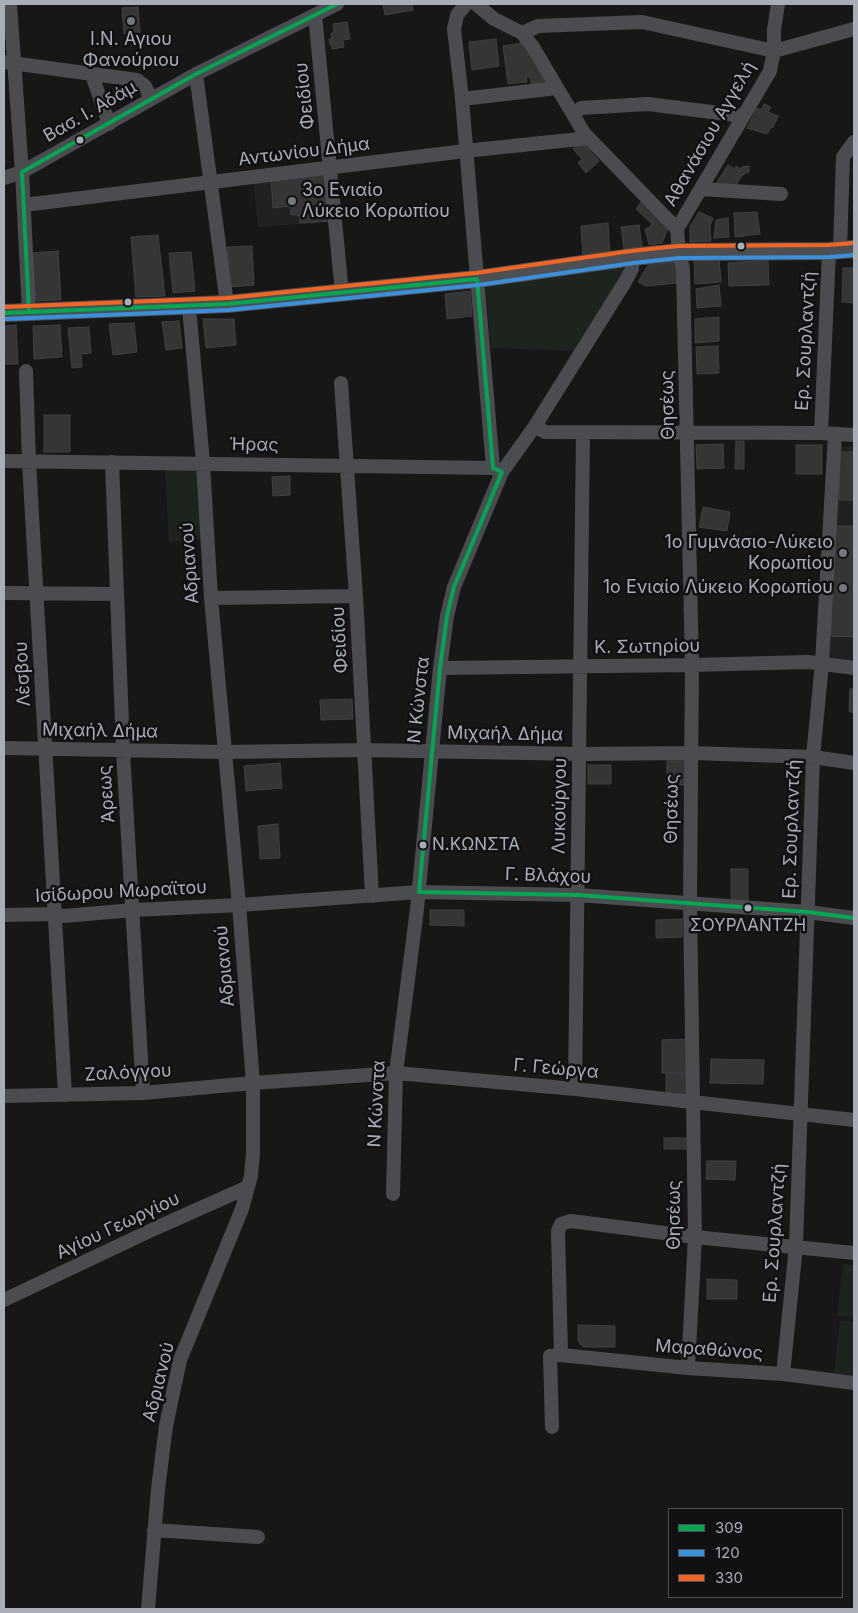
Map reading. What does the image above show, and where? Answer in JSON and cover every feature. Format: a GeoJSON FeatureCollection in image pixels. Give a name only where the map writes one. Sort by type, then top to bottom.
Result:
{"type":"FeatureCollection","features":[{"type":"Feature","properties":{"kind":"main road"},"geometry":{"type":"LineString","coordinates":[[4,313],[227,304],[477,279],[679,252],[841,250]]}},
{"type":"Feature","properties":{"kind":"street"},"geometry":{"type":"LineString","coordinates":[[10,4],[9,63],[22,172],[29,312]]}},
{"type":"Feature","properties":{"kind":"street","name":"Βασ. Ι. Αδάμ"},"geometry":{"type":"LineString","coordinates":[[4,178],[22,172],[196,74],[337,4]]}},
{"type":"Feature","properties":{"kind":"street"},"geometry":{"type":"LineString","coordinates":[[466,4],[457,15],[454,29],[497,470]]}},
{"type":"Feature","properties":{"kind":"street"},"geometry":{"type":"LineString","coordinates":[[476,4],[494,19],[522,32],[533,47],[584,133],[677,229]]}},
{"type":"Feature","properties":{"kind":"street","name":"Αθανάσιου Αγγελή"},"geometry":{"type":"LineString","coordinates":[[679,252],[677,229],[770,71],[774,51],[774,30],[778,4]]}},
{"type":"Feature","properties":{"kind":"street","name":"Φειδίου"},"geometry":{"type":"LineString","coordinates":[[315,15],[342,293]]}},
{"type":"Feature","properties":{"kind":"street"},"geometry":{"type":"LineString","coordinates":[[522,32],[538,26],[642,22],[774,51],[854,30]]}},
{"type":"Feature","properties":{"kind":"street"},"geometry":{"type":"LineString","coordinates":[[9,63],[138,80],[145,86],[151,99]]}},
{"type":"Feature","properties":{"kind":"street"},"geometry":{"type":"LineString","coordinates":[[196,74],[227,304]]}},
{"type":"Feature","properties":{"kind":"street"},"geometry":{"type":"LineString","coordinates":[[92,75],[108,124]]}},
{"type":"Feature","properties":{"kind":"street"},"geometry":{"type":"LineString","coordinates":[[462,99],[557,88]]}},
{"type":"Feature","properties":{"kind":"street"},"geometry":{"type":"LineString","coordinates":[[574,114],[581,108],[648,104],[743,116]]}},
{"type":"Feature","properties":{"kind":"street","name":"Αντωνίου Δήμα"},"geometry":{"type":"LineString","coordinates":[[24,205],[465,151],[589,138]]}},
{"type":"Feature","properties":{"kind":"street","name":"Ερ. Σουρλαντζή"},"geometry":{"type":"LineString","coordinates":[[783,1374],[796,1246],[813,757],[822,663],[828,434],[841,250],[843,157],[854,142]]}},
{"type":"Feature","properties":{"kind":"street"},"geometry":{"type":"LineString","coordinates":[[701,189],[781,194]]}},
{"type":"Feature","properties":{"kind":"street","name":"Θησέως"},"geometry":{"type":"LineString","coordinates":[[679,252],[683,269],[692,665],[690,903],[695,1237],[688,1368]]}},
{"type":"Feature","properties":{"kind":"street","name":"Ν Κώνστα"},"geometry":{"type":"LineString","coordinates":[[393,1194],[396,1073],[419,892],[440,668],[447,616],[454,587],[497,470],[535,426],[625,282],[632,269],[632,257]]}},
{"type":"Feature","properties":{"kind":"street","name":"Αδριανού"},"geometry":{"type":"LineString","coordinates":[[148,1609],[154,1530],[166,1426],[180,1360],[242,1209],[251,1176],[253,1152],[253,1082],[211,598],[203,463],[189,307]]}},
{"type":"Feature","properties":{"kind":"street","name":"Λέσβου"},"geometry":{"type":"LineString","coordinates":[[26,371],[29,462],[65,1095]]}},
{"type":"Feature","properties":{"kind":"street","name":"Φειδίου"},"geometry":{"type":"LineString","coordinates":[[342,382],[356,596],[372,896]]}},
{"type":"Feature","properties":{"kind":"street"},"geometry":{"type":"LineString","coordinates":[[535,426],[545,432],[854,435]]}},
{"type":"Feature","properties":{"kind":"street","name":"Λυκούργου"},"geometry":{"type":"LineString","coordinates":[[575,1089],[583,433]]}},
{"type":"Feature","properties":{"kind":"street","name":"Ήρας"},"geometry":{"type":"LineString","coordinates":[[4,462],[347,465],[497,470]]}},
{"type":"Feature","properties":{"kind":"street","name":"Άρεως"},"geometry":{"type":"LineString","coordinates":[[112,462],[123,751],[143,1092]]}},
{"type":"Feature","properties":{"kind":"street"},"geometry":{"type":"LineString","coordinates":[[4,593],[117,594]]}},
{"type":"Feature","properties":{"kind":"street"},"geometry":{"type":"LineString","coordinates":[[211,598],[356,596]]}},
{"type":"Feature","properties":{"kind":"street","name":"Κ. Σωτηρίου"},"geometry":{"type":"LineString","coordinates":[[440,668],[808,662],[854,668]]}},
{"type":"Feature","properties":{"kind":"street","name":"Μιχαήλ Δήμα"},"geometry":{"type":"LineString","coordinates":[[4,748],[225,752],[364,750],[580,754],[692,753],[813,757],[854,763]]}},
{"type":"Feature","properties":{"kind":"street","name":"Γ. Βλάχου"},"geometry":{"type":"LineString","coordinates":[[239,905],[419,892],[578,895],[808,912],[854,918]]}},
{"type":"Feature","properties":{"kind":"street","name":"Ισίδωρου Μωραϊτου"},"geometry":{"type":"LineString","coordinates":[[4,915],[54,914],[64,916],[133,910],[239,905]]}},
{"type":"Feature","properties":{"kind":"street","name":"Γ. Γεώργα"},"geometry":{"type":"LineString","coordinates":[[253,1082],[396,1073],[575,1089],[854,1120]]}},
{"type":"Feature","properties":{"kind":"street","name":"Ζαλόγγου"},"geometry":{"type":"LineString","coordinates":[[4,1096],[143,1092],[253,1082]]}},
{"type":"Feature","properties":{"kind":"street","name":"Αγίου Γεωργίου"},"geometry":{"type":"LineString","coordinates":[[4,1300],[248,1187]]}},
{"type":"Feature","properties":{"kind":"street"},"geometry":{"type":"LineString","coordinates":[[552,1427],[550,1356],[561,1355],[558,1231],[561,1224],[571,1220],[695,1237],[854,1253]]}},
{"type":"Feature","properties":{"kind":"street","name":"Μαραθώνος"},"geometry":{"type":"LineString","coordinates":[[561,1355],[688,1368],[783,1374],[854,1383]]}},
{"type":"Feature","properties":{"kind":"street"},"geometry":{"type":"LineString","coordinates":[[154,1530],[258,1537]]}},
{"type":"Feature","properties":{"kind":"shaded area"},"geometry":{"type":"Polygon","coordinates":[[[4,112],[6,130],[6,165],[4,165],[4,112]]]}},
{"type":"Feature","properties":{"kind":"shaded area","name":"3ο Ενιαίο Λύκειο Κορωπίου"},"geometry":{"type":"Polygon","coordinates":[[[326,170],[330,222],[258,227],[253,180],[326,170]]]}},
{"type":"Feature","properties":{"kind":"shaded area"},"geometry":{"type":"Polygon","coordinates":[[[617,264],[625,269],[577,351],[491,348],[485,283],[617,264]]]}},
{"type":"Feature","properties":{"kind":"shaded area","name":"1ο Γυμνάσιο-Λύκειο Κορωπίου"},"geometry":{"type":"Polygon","coordinates":[[[854,446],[854,663],[828,659],[835,447],[854,446]]]}},
{"type":"Feature","properties":{"kind":"shaded area"},"geometry":{"type":"Polygon","coordinates":[[[165,470],[197,470],[203,539],[169,542],[165,470]]]}},
{"type":"Feature","properties":{"kind":"shaded area"},"geometry":{"type":"Polygon","coordinates":[[[843,1264],[854,1265],[854,1318],[837,1316],[843,1264]]]}},
{"type":"Feature","properties":{"kind":"shaded area"},"geometry":{"type":"Polygon","coordinates":[[[840,1320],[854,1322],[854,1375],[834,1373],[840,1320]]]}},
{"type":"Feature","properties":{"kind":"building"},"geometry":{"type":"Polygon","coordinates":[[[383,4],[412,4],[413,10],[385,15],[383,4]]]}},
{"type":"Feature","properties":{"kind":"building","name":"Ι.Ν. Αγιου Φανούριου"},"geometry":{"type":"Polygon","coordinates":[[[138,7],[140,33],[124,34],[122,8],[138,7]]]}},
{"type":"Feature","properties":{"kind":"building"},"geometry":{"type":"Polygon","coordinates":[[[347,22],[350,39],[343,40],[344,47],[332,49],[329,39],[332,38],[331,33],[334,33],[333,24],[347,22]]]}},
{"type":"Feature","properties":{"kind":"building"},"geometry":{"type":"Polygon","coordinates":[[[496,39],[499,66],[472,70],[469,42],[496,39]]]}},
{"type":"Feature","properties":{"kind":"building"},"geometry":{"type":"Polygon","coordinates":[[[522,43],[552,86],[532,88],[530,77],[526,77],[527,82],[508,84],[503,46],[522,43]]]}},
{"type":"Feature","properties":{"kind":"building"},"geometry":{"type":"Polygon","coordinates":[[[764,104],[771,107],[768,112],[778,116],[773,128],[771,127],[767,134],[747,128],[757,108],[761,110],[764,104]]]}},
{"type":"Feature","properties":{"kind":"building"},"geometry":{"type":"Polygon","coordinates":[[[582,141],[599,161],[586,173],[578,163],[582,159],[573,149],[582,141]]]}},
{"type":"Feature","properties":{"kind":"building"},"geometry":{"type":"Polygon","coordinates":[[[728,165],[735,169],[736,166],[741,169],[742,167],[749,166],[749,172],[742,175],[735,187],[715,185],[728,165]]]}},
{"type":"Feature","properties":{"kind":"building","name":"3ο Ενιαίο Λύκειο Κορωπίου"},"geometry":{"type":"Polygon","coordinates":[[[325,172],[329,221],[300,223],[299,215],[291,215],[290,206],[273,208],[271,178],[325,172]]]}},
{"type":"Feature","properties":{"kind":"building"},"geometry":{"type":"Polygon","coordinates":[[[642,201],[668,229],[662,243],[649,245],[645,229],[652,224],[636,209],[642,201]]]}},
{"type":"Feature","properties":{"kind":"building"},"geometry":{"type":"Polygon","coordinates":[[[699,212],[713,218],[710,226],[711,241],[690,242],[690,227],[699,212]]]}},
{"type":"Feature","properties":{"kind":"building"},"geometry":{"type":"Polygon","coordinates":[[[757,212],[760,234],[735,237],[734,213],[757,212]]]}},
{"type":"Feature","properties":{"kind":"building"},"geometry":{"type":"Polygon","coordinates":[[[728,218],[729,237],[714,238],[716,220],[728,218]]]}},
{"type":"Feature","properties":{"kind":"building"},"geometry":{"type":"Polygon","coordinates":[[[608,223],[610,254],[583,256],[581,226],[608,223]]]}},
{"type":"Feature","properties":{"kind":"building"},"geometry":{"type":"Polygon","coordinates":[[[639,225],[642,247],[624,249],[621,227],[639,225]]]}},
{"type":"Feature","properties":{"kind":"building"},"geometry":{"type":"Polygon","coordinates":[[[158,235],[165,296],[136,297],[131,237],[158,235]]]}},
{"type":"Feature","properties":{"kind":"building"},"geometry":{"type":"Polygon","coordinates":[[[252,246],[254,285],[229,287],[227,247],[252,246]]]}},
{"type":"Feature","properties":{"kind":"building"},"geometry":{"type":"Polygon","coordinates":[[[58,251],[61,300],[36,301],[33,253],[58,251]]]}},
{"type":"Feature","properties":{"kind":"building"},"geometry":{"type":"Polygon","coordinates":[[[191,252],[195,291],[173,293],[169,253],[191,252]]]}},
{"type":"Feature","properties":{"kind":"building"},"geometry":{"type":"Polygon","coordinates":[[[719,258],[721,282],[695,284],[694,260],[719,258]]]}},
{"type":"Feature","properties":{"kind":"building"},"geometry":{"type":"Polygon","coordinates":[[[768,260],[769,285],[729,286],[728,263],[768,260]]]}},
{"type":"Feature","properties":{"kind":"building"},"geometry":{"type":"Polygon","coordinates":[[[677,262],[679,283],[646,286],[638,282],[648,265],[677,262]]]}},
{"type":"Feature","properties":{"kind":"building"},"geometry":{"type":"Polygon","coordinates":[[[843,268],[854,268],[854,303],[842,302],[843,268]]]}},
{"type":"Feature","properties":{"kind":"building"},"geometry":{"type":"Polygon","coordinates":[[[719,285],[721,306],[697,308],[696,289],[719,285]]]}},
{"type":"Feature","properties":{"kind":"building"},"geometry":{"type":"Polygon","coordinates":[[[470,291],[472,316],[447,319],[445,294],[470,291]]]}},
{"type":"Feature","properties":{"kind":"building"},"geometry":{"type":"Polygon","coordinates":[[[719,317],[719,341],[695,343],[695,319],[719,317]]]}},
{"type":"Feature","properties":{"kind":"building"},"geometry":{"type":"Polygon","coordinates":[[[203,319],[234,319],[236,345],[206,348],[203,319]]]}},
{"type":"Feature","properties":{"kind":"building"},"geometry":{"type":"Polygon","coordinates":[[[179,321],[182,348],[166,350],[162,322],[179,321]]]}},
{"type":"Feature","properties":{"kind":"building"},"geometry":{"type":"Polygon","coordinates":[[[134,323],[137,352],[113,355],[109,324],[134,323]]]}},
{"type":"Feature","properties":{"kind":"building"},"geometry":{"type":"Polygon","coordinates":[[[16,325],[18,364],[5,364],[4,326],[16,325]]]}},
{"type":"Feature","properties":{"kind":"building"},"geometry":{"type":"Polygon","coordinates":[[[60,325],[62,357],[34,359],[33,326],[60,325]]]}},
{"type":"Feature","properties":{"kind":"building"},"geometry":{"type":"Polygon","coordinates":[[[89,327],[91,353],[81,354],[82,367],[72,368],[68,328],[89,327]]]}},
{"type":"Feature","properties":{"kind":"building"},"geometry":{"type":"Polygon","coordinates":[[[718,346],[719,373],[697,374],[696,347],[718,346]]]}},
{"type":"Feature","properties":{"kind":"building"},"geometry":{"type":"Polygon","coordinates":[[[44,415],[70,415],[70,452],[44,452],[44,415]]]}},
{"type":"Feature","properties":{"kind":"building"},"geometry":{"type":"Polygon","coordinates":[[[736,441],[744,441],[744,469],[735,469],[736,441]]]}},
{"type":"Feature","properties":{"kind":"building"},"geometry":{"type":"Polygon","coordinates":[[[723,444],[724,468],[697,469],[696,445],[723,444]]]}},
{"type":"Feature","properties":{"kind":"building"},"geometry":{"type":"Polygon","coordinates":[[[796,445],[822,445],[822,474],[796,474],[796,445]]]}},
{"type":"Feature","properties":{"kind":"building"},"geometry":{"type":"Polygon","coordinates":[[[839,452],[854,452],[854,500],[839,500],[839,452]]]}},
{"type":"Feature","properties":{"kind":"building"},"geometry":{"type":"Polygon","coordinates":[[[290,476],[290,495],[273,496],[272,477],[290,476]]]}},
{"type":"Feature","properties":{"kind":"building"},"geometry":{"type":"Polygon","coordinates":[[[703,507],[730,512],[727,531],[699,527],[703,507]]]}},
{"type":"Feature","properties":{"kind":"building","name":"1ο Ενιαίο Λύκειο Κορωπίου"},"geometry":{"type":"Polygon","coordinates":[[[834,526],[854,526],[854,637],[831,636],[834,526]]]}},
{"type":"Feature","properties":{"kind":"building"},"geometry":{"type":"Polygon","coordinates":[[[850,689],[854,689],[854,712],[849,712],[850,689]]]}},
{"type":"Feature","properties":{"kind":"building"},"geometry":{"type":"Polygon","coordinates":[[[352,699],[353,719],[321,720],[320,700],[352,699]]]}},
{"type":"Feature","properties":{"kind":"building"},"geometry":{"type":"Polygon","coordinates":[[[667,761],[689,761],[689,785],[667,785],[667,761]]]}},
{"type":"Feature","properties":{"kind":"building"},"geometry":{"type":"Polygon","coordinates":[[[280,763],[282,788],[246,791],[244,766],[280,763]]]}},
{"type":"Feature","properties":{"kind":"building"},"geometry":{"type":"Polygon","coordinates":[[[588,765],[611,765],[611,784],[588,784],[588,765]]]}},
{"type":"Feature","properties":{"kind":"building"},"geometry":{"type":"Polygon","coordinates":[[[278,824],[280,858],[260,859],[258,826],[278,824]]]}},
{"type":"Feature","properties":{"kind":"building"},"geometry":{"type":"Polygon","coordinates":[[[731,869],[748,869],[748,902],[731,901],[731,869]]]}},
{"type":"Feature","properties":{"kind":"building"},"geometry":{"type":"Polygon","coordinates":[[[430,910],[464,910],[464,926],[430,925],[430,910]]]}},
{"type":"Feature","properties":{"kind":"building"},"geometry":{"type":"Polygon","coordinates":[[[682,919],[682,937],[656,938],[656,920],[682,919]]]}},
{"type":"Feature","properties":{"kind":"building"},"geometry":{"type":"Polygon","coordinates":[[[688,1039],[688,1073],[662,1073],[662,1040],[688,1039]]]}},
{"type":"Feature","properties":{"kind":"building"},"geometry":{"type":"Polygon","coordinates":[[[711,1059],[764,1060],[763,1084],[710,1083],[711,1059]]]}},
{"type":"Feature","properties":{"kind":"building"},"geometry":{"type":"Polygon","coordinates":[[[666,1074],[689,1074],[688,1096],[666,1096],[666,1074]]]}},
{"type":"Feature","properties":{"kind":"building"},"geometry":{"type":"Polygon","coordinates":[[[664,1138],[686,1138],[686,1149],[664,1149],[664,1138]]]}},
{"type":"Feature","properties":{"kind":"building"},"geometry":{"type":"Polygon","coordinates":[[[707,1161],[736,1161],[735,1180],[706,1179],[707,1161]]]}},
{"type":"Feature","properties":{"kind":"building"},"geometry":{"type":"Polygon","coordinates":[[[707,1279],[737,1280],[737,1299],[707,1299],[707,1279]]]}},
{"type":"Feature","properties":{"kind":"building"},"geometry":{"type":"Polygon","coordinates":[[[578,1325],[615,1326],[615,1347],[584,1347],[578,1339],[578,1325]]]}},
{"type":"Feature","properties":{"kind":"transit line","name":"309"},"geometry":{"type":"LineString","coordinates":[[29,312],[22,172],[196,74],[337,4]]}},
{"type":"Feature","properties":{"kind":"transit line","name":"330"},"geometry":{"type":"LineString","coordinates":[[4,307],[227,298],[476,273],[678,246],[829,245],[854,243]]}},
{"type":"Feature","properties":{"kind":"transit line","name":"120"},"geometry":{"type":"LineString","coordinates":[[4,319],[228,310],[478,285],[679,258],[829,257],[854,255]]}},
{"type":"Feature","properties":{"kind":"transit line","name":"309"},"geometry":{"type":"LineString","coordinates":[[4,313],[227,304],[477,279],[493,468],[502,472],[454,587],[447,616],[440,668],[419,892],[578,895],[808,912],[854,918]]}},
{"type":"Feature","properties":{"kind":"place","name":"Ι.Ν. Αγιου Φανούριου"},"geometry":{"type":"Point","coordinates":[131,21]}},
{"type":"Feature","properties":{"kind":"place","name":"3ο Ενιαίο Λύκειο Κορωπίου"},"geometry":{"type":"Point","coordinates":[292,201]}},
{"type":"Feature","properties":{"kind":"place","name":"1ο Γυμνάσιο-Λύκειο Κορωπίου"},"geometry":{"type":"Point","coordinates":[843,553]}},
{"type":"Feature","properties":{"kind":"place","name":"1ο Ενιαίο Λύκειο Κορωπίου"},"geometry":{"type":"Point","coordinates":[843,588]}},
{"type":"Feature","properties":{"kind":"place","name":"Ν.ΚΩΝΣΤΑ"},"geometry":{"type":"Point","coordinates":[423,845]}},
{"type":"Feature","properties":{"kind":"place","name":"ΣΟΥΡΛΑΝΤΖΗ"},"geometry":{"type":"Point","coordinates":[748,908]}}]}
